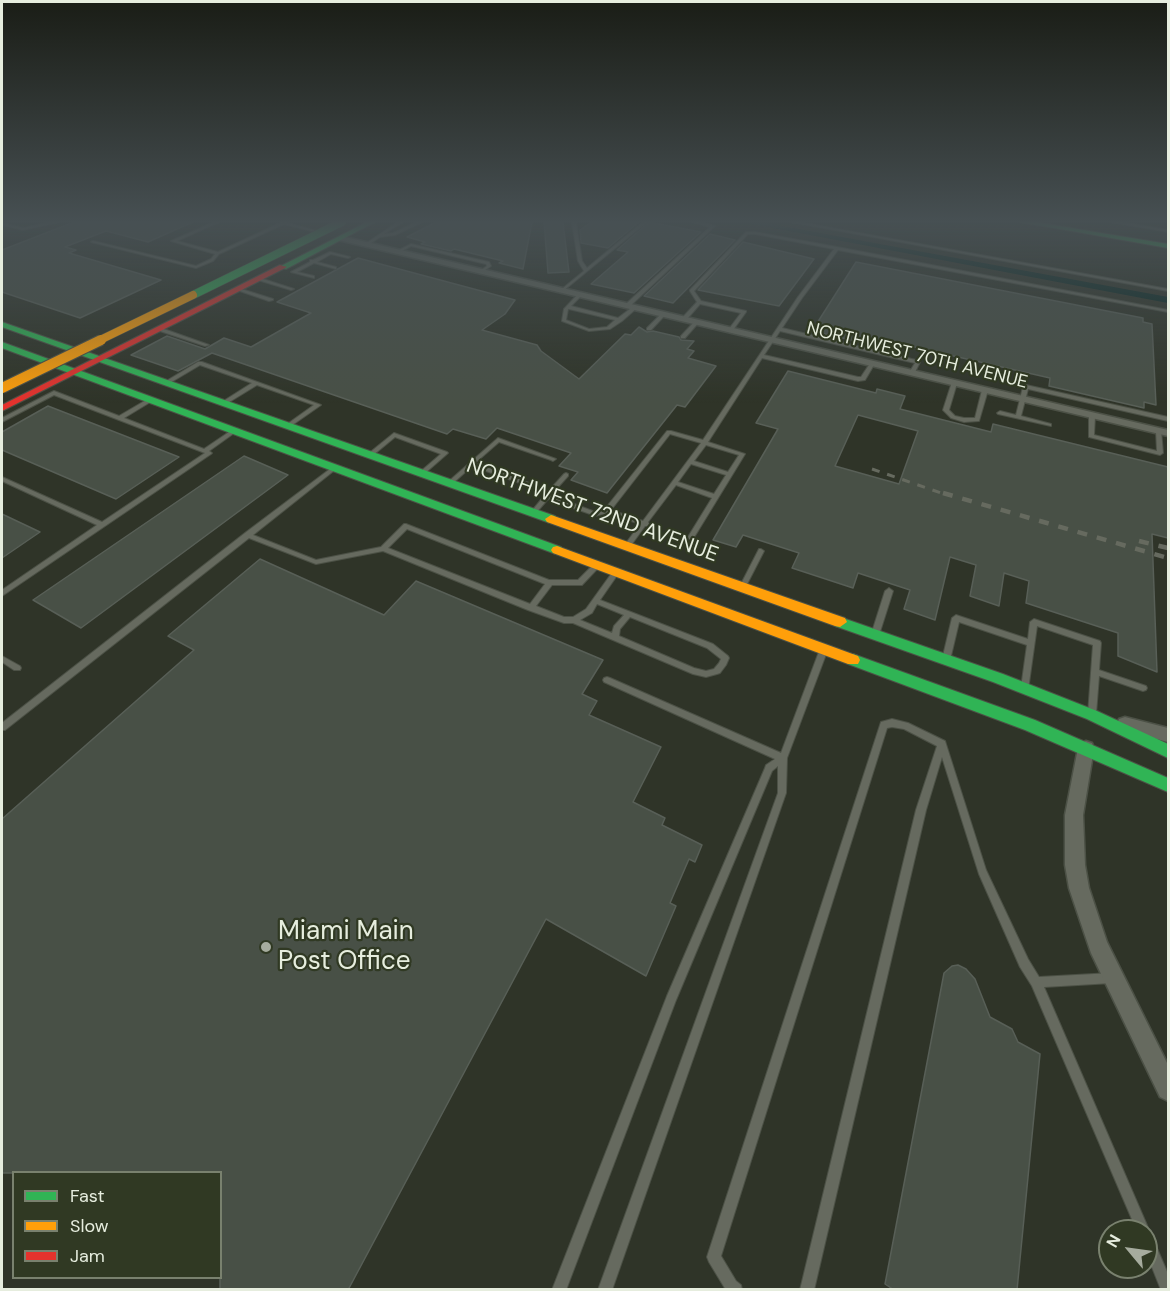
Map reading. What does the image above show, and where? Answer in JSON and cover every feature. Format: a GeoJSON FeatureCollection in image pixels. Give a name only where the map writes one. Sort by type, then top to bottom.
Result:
{"type":"FeatureCollection","features":[{"type":"Feature","properties":{"kind":"main road"},"geometry":{"type":"LineString","coordinates":[[2,377],[205,282]]}},
{"type":"Feature","properties":{"kind":"main road"},"geometry":{"type":"LineString","coordinates":[[2,386],[216,282]]}},
{"type":"Feature","properties":{"kind":"main road"},"geometry":{"type":"LineString","coordinates":[[2,386],[218,282]]}},
{"type":"Feature","properties":{"kind":"main road"},"geometry":{"type":"LineString","coordinates":[[2,408],[252,282]]}},
{"type":"Feature","properties":{"kind":"main road","name":"NORTHWEST 72ND AVENUE"},"geometry":{"type":"LineString","coordinates":[[2,324],[1025,688],[1089,732]]}},
{"type":"Feature","properties":{"kind":"main road","name":"NORTHWEST 72ND AVENUE"},"geometry":{"type":"LineString","coordinates":[[2,345],[1030,725],[1089,732]]}},
{"type":"Feature","properties":{"kind":"main road"},"geometry":{"type":"LineString","coordinates":[[234,431],[260,423],[283,424]]}},
{"type":"Feature","properties":{"kind":"main road"},"geometry":{"type":"LineString","coordinates":[[334,468],[362,460],[387,461]]}},
{"type":"Feature","properties":{"kind":"main road"},"geometry":{"type":"LineString","coordinates":[[613,570],[627,546]]}},
{"type":"Feature","properties":{"kind":"main road"},"geometry":{"type":"LineString","coordinates":[[824,649],[857,645],[905,646]]}},
{"type":"Feature","properties":{"kind":"main road"},"geometry":{"type":"LineString","coordinates":[[1089,732],[1168,751]]}},
{"type":"Feature","properties":{"kind":"main road"},"geometry":{"type":"LineString","coordinates":[[1089,732],[1168,785]]}},
{"type":"Feature","properties":{"kind":"street","name":"NORTHWEST 70TH AVENUE"},"geometry":{"type":"LineString","coordinates":[[530,282],[1164,432]]}},
{"type":"Feature","properties":{"kind":"street","name":"NORTHWEST 72ND AVENUE"},"geometry":{"type":"LineString","coordinates":[[1089,732],[1168,735]]}},
{"type":"Feature","properties":{"kind":"street"},"geometry":{"type":"LineString","coordinates":[[1089,732],[1074,815],[1075,866],[1086,914],[1114,978],[1168,1089]]}},
{"type":"Feature","properties":{"kind":"lane"},"geometry":{"type":"LineString","coordinates":[[270,282],[292,289]]}},
{"type":"Feature","properties":{"kind":"lane"},"geometry":{"type":"LineString","coordinates":[[563,290],[572,282]]}},
{"type":"Feature","properties":{"kind":"lane"},"geometry":{"type":"LineString","coordinates":[[581,294],[568,307],[563,316],[564,321],[573,326],[600,330],[620,320],[656,282]]}},
{"type":"Feature","properties":{"kind":"lane"},"geometry":{"type":"LineString","coordinates":[[700,282],[692,291],[699,302],[744,312],[731,329]]}},
{"type":"Feature","properties":{"kind":"lane"},"geometry":{"type":"LineString","coordinates":[[627,546],[691,462],[810,282]]}},
{"type":"Feature","properties":{"kind":"lane"},"geometry":{"type":"LineString","coordinates":[[1017,282],[1168,311]]}},
{"type":"Feature","properties":{"kind":"lane"},"geometry":{"type":"LineString","coordinates":[[1125,282],[1168,290]]}},
{"type":"Feature","properties":{"kind":"lane"},"geometry":{"type":"LineString","coordinates":[[238,289],[271,300]]}},
{"type":"Feature","properties":{"kind":"lane"},"geometry":{"type":"LineString","coordinates":[[685,318],[699,302]]}},
{"type":"Feature","properties":{"kind":"lane"},"geometry":{"type":"LineString","coordinates":[[568,307],[620,320]]}},
{"type":"Feature","properties":{"kind":"lane"},"geometry":{"type":"LineString","coordinates":[[649,329],[664,314]]}},
{"type":"Feature","properties":{"kind":"lane"},"geometry":{"type":"LineString","coordinates":[[684,337],[698,321]]}},
{"type":"Feature","properties":{"kind":"lane"},"geometry":{"type":"LineString","coordinates":[[159,329],[207,345]]}},
{"type":"Feature","properties":{"kind":"lane"},"geometry":{"type":"LineString","coordinates":[[779,329],[918,362],[912,372]]}},
{"type":"Feature","properties":{"kind":"lane"},"geometry":{"type":"LineString","coordinates":[[761,356],[858,379],[863,379],[873,363]]}},
{"type":"Feature","properties":{"kind":"lane"},"geometry":{"type":"LineString","coordinates":[[166,383],[200,363],[318,405],[283,424]]}},
{"type":"Feature","properties":{"kind":"lane"},"geometry":{"type":"LineString","coordinates":[[224,404],[256,383]]}},
{"type":"Feature","properties":{"kind":"lane"},"geometry":{"type":"LineString","coordinates":[[954,383],[946,410],[954,417],[977,420],[985,390]]}},
{"type":"Feature","properties":{"kind":"lane"},"geometry":{"type":"LineString","coordinates":[[1018,417],[1026,387],[1168,420]]}},
{"type":"Feature","properties":{"kind":"lane"},"geometry":{"type":"LineString","coordinates":[[2,420],[54,393],[209,453],[2,593]]}},
{"type":"Feature","properties":{"kind":"lane"},"geometry":{"type":"LineString","coordinates":[[120,418],[150,400]]}},
{"type":"Feature","properties":{"kind":"lane"},"geometry":{"type":"LineString","coordinates":[[1000,413],[1050,425]]}},
{"type":"Feature","properties":{"kind":"lane"},"geometry":{"type":"LineString","coordinates":[[1092,416],[1091,436],[1160,453],[1164,432]]}},
{"type":"Feature","properties":{"kind":"lane"},"geometry":{"type":"LineString","coordinates":[[205,451],[234,431]]}},
{"type":"Feature","properties":{"kind":"lane"},"geometry":{"type":"LineString","coordinates":[[607,511],[669,432],[742,454],[691,537]]}},
{"type":"Feature","properties":{"kind":"lane"},"geometry":{"type":"LineString","coordinates":[[370,455],[394,435],[445,453],[422,473]]}},
{"type":"Feature","properties":{"kind":"lane"},"geometry":{"type":"LineString","coordinates":[[450,483],[498,440],[553,459]]}},
{"type":"Feature","properties":{"kind":"lane"},"geometry":{"type":"LineString","coordinates":[[691,462],[729,474]]}},
{"type":"Feature","properties":{"kind":"lane"},"geometry":{"type":"LineString","coordinates":[[471,464],[530,484]]}},
{"type":"Feature","properties":{"kind":"lane"},"geometry":{"type":"LineString","coordinates":[[2,727],[334,468]]}},
{"type":"Feature","properties":{"kind":"lane"},"geometry":{"type":"LineString","coordinates":[[532,513],[566,475]]}},
{"type":"Feature","properties":{"kind":"lane"},"geometry":{"type":"LineString","coordinates":[[2,479],[102,525]]}},
{"type":"Feature","properties":{"kind":"lane"},"geometry":{"type":"LineString","coordinates":[[675,483],[716,497]]}},
{"type":"Feature","properties":{"kind":"lane"},"geometry":{"type":"LineString","coordinates":[[547,496],[595,514],[607,511],[646,524]]}},
{"type":"Feature","properties":{"kind":"lane"},"geometry":{"type":"LineString","coordinates":[[383,549],[406,526],[550,582],[580,583],[597,564]]}},
{"type":"Feature","properties":{"kind":"lane"},"geometry":{"type":"LineString","coordinates":[[248,535],[316,562],[383,549],[558,619],[574,620],[693,670],[706,674],[717,671],[722,665],[725,658],[711,646],[596,601]]}},
{"type":"Feature","properties":{"kind":"lane"},"geometry":{"type":"LineString","coordinates":[[741,588],[760,552]]}},
{"type":"Feature","properties":{"kind":"lane"},"geometry":{"type":"LineString","coordinates":[[574,620],[589,611],[613,570]]}},
{"type":"Feature","properties":{"kind":"lane"},"geometry":{"type":"LineString","coordinates":[[531,608],[550,582]]}},
{"type":"Feature","properties":{"kind":"lane"},"geometry":{"type":"LineString","coordinates":[[875,635],[889,591]]}},
{"type":"Feature","properties":{"kind":"lane"},"geometry":{"type":"LineString","coordinates":[[615,637],[617,628],[628,615]]}},
{"type":"Feature","properties":{"kind":"lane"},"geometry":{"type":"LineString","coordinates":[[946,660],[956,618],[1031,644]]}},
{"type":"Feature","properties":{"kind":"lane"},"geometry":{"type":"LineString","coordinates":[[1025,688],[1034,622],[1097,643],[1089,732]]}},
{"type":"Feature","properties":{"kind":"lane"},"geometry":{"type":"LineString","coordinates":[[605,1290],[782,793],[783,758],[824,649]]}},
{"type":"Feature","properties":{"kind":"lane"},"geometry":{"type":"LineString","coordinates":[[2,659],[17,668]]}},
{"type":"Feature","properties":{"kind":"lane"},"geometry":{"type":"LineString","coordinates":[[1095,672],[1143,688]]}},
{"type":"Feature","properties":{"kind":"lane"},"geometry":{"type":"LineString","coordinates":[[607,680],[783,758]]}},
{"type":"Feature","properties":{"kind":"lane"},"geometry":{"type":"LineString","coordinates":[[736,1290],[731,1286],[714,1257],[884,725],[892,723],[905,726],[942,744],[982,871],[1024,963],[1036,982],[1139,1219]]}},
{"type":"Feature","properties":{"kind":"lane"},"geometry":{"type":"LineString","coordinates":[[807,1290],[921,810],[942,744]]}},
{"type":"Feature","properties":{"kind":"lane"},"geometry":{"type":"LineString","coordinates":[[560,1290],[675,990],[769,768],[783,758]]}},
{"type":"Feature","properties":{"kind":"lane"},"geometry":{"type":"LineString","coordinates":[[1036,982],[1114,978]]}},
{"type":"Feature","properties":{"kind":"lane"},"geometry":{"type":"LineString","coordinates":[[1158,1265],[1168,1288]]}},
{"type":"Feature","properties":{"kind":"building"},"geometry":{"type":"Polygon","coordinates":[[[2,282],[156,282],[80,318],[2,292],[2,282]]]}},
{"type":"Feature","properties":{"kind":"building"},"geometry":{"type":"Polygon","coordinates":[[[313,282],[449,282],[515,300],[505,314],[482,330],[537,345],[541,351],[579,379],[625,334],[631,335],[639,327],[647,332],[653,331],[679,337],[681,340],[694,341],[687,349],[694,351],[688,358],[716,366],[685,407],[677,405],[607,493],[571,480],[578,472],[559,466],[571,453],[497,428],[486,439],[453,429],[447,434],[212,353],[178,371],[131,355],[167,336],[205,349],[224,338],[251,347],[311,313],[277,302],[313,282]]]}},
{"type":"Feature","properties":{"kind":"building"},"geometry":{"type":"Polygon","coordinates":[[[593,282],[646,282],[634,293],[591,284],[593,282]]]}},
{"type":"Feature","properties":{"kind":"building"},"geometry":{"type":"Polygon","coordinates":[[[659,282],[693,282],[673,303],[644,296],[659,282]]]}},
{"type":"Feature","properties":{"kind":"building"},"geometry":{"type":"Polygon","coordinates":[[[705,282],[797,282],[779,306],[698,290],[705,282]]]}},
{"type":"Feature","properties":{"kind":"building"},"geometry":{"type":"Polygon","coordinates":[[[843,282],[960,282],[1143,318],[1143,322],[1152,324],[1156,405],[1144,402],[1144,408],[1049,386],[1050,378],[901,344],[898,351],[812,331],[843,282]]]}},
{"type":"Feature","properties":{"kind":"building"},"geometry":{"type":"Polygon","coordinates":[[[788,371],[876,393],[877,389],[905,396],[900,409],[991,432],[993,424],[1168,467],[1168,538],[1152,534],[1157,672],[1118,656],[1118,633],[1026,603],[1029,581],[1004,573],[999,606],[970,596],[976,565],[950,557],[935,620],[904,609],[910,590],[858,573],[853,588],[792,568],[799,553],[743,535],[736,547],[713,540],[778,429],[756,423],[788,371]],[[858,415],[835,466],[899,484],[918,431],[858,415]]]}},
{"type":"Feature","properties":{"kind":"building"},"geometry":{"type":"Polygon","coordinates":[[[48,406],[179,457],[116,499],[2,450],[2,432],[48,406]]]}},
{"type":"Feature","properties":{"kind":"building"},"geometry":{"type":"Polygon","coordinates":[[[244,456],[288,475],[81,628],[33,600],[244,456]]]}},
{"type":"Feature","properties":{"kind":"building"},"geometry":{"type":"Polygon","coordinates":[[[2,514],[40,532],[2,558],[2,514]]]}},
{"type":"Feature","properties":{"kind":"building","name":"Miami Main Post Office"},"geometry":{"type":"Polygon","coordinates":[[[260,559],[384,615],[416,581],[603,660],[582,694],[597,701],[589,715],[661,747],[633,802],[665,818],[662,825],[702,845],[695,862],[689,859],[670,903],[676,906],[646,976],[546,919],[348,1290],[220,1290],[220,1279],[222,1279],[222,1171],[12,1171],[12,1173],[2,1173],[2,819],[194,650],[168,636],[260,559]]]}},
{"type":"Feature","properties":{"kind":"building"},"geometry":{"type":"Polygon","coordinates":[[[958,965],[966,969],[975,979],[990,1017],[1012,1029],[1018,1042],[1040,1054],[1017,1290],[894,1290],[885,1284],[944,973],[952,966],[958,965]]]}},
{"type":"Feature","properties":{"kind":"waterway"},"geometry":{"type":"LineString","coordinates":[[1072,282],[1168,300]]}},
{"type":"Feature","properties":{"kind":"railway"},"geometry":{"type":"LineString","coordinates":[[872,469],[947,495]]}},
{"type":"Feature","properties":{"kind":"railway"},"geometry":{"type":"LineString","coordinates":[[943,493],[1168,558]]}},
{"type":"Feature","properties":{"kind":"railway"},"geometry":{"type":"LineString","coordinates":[[1139,541],[1168,548]]}},
{"type":"Feature","properties":{"kind":"traffic: fast"},"geometry":{"type":"LineString","coordinates":[[193,295],[219,282]]}},
{"type":"Feature","properties":{"kind":"traffic: fast"},"geometry":{"type":"LineString","coordinates":[[2,324],[551,519]]}},
{"type":"Feature","properties":{"kind":"traffic: fast"},"geometry":{"type":"LineString","coordinates":[[2,345],[557,550]]}},
{"type":"Feature","properties":{"kind":"traffic: fast"},"geometry":{"type":"LineString","coordinates":[[840,622],[998,678],[1092,715],[1168,751]]}},
{"type":"Feature","properties":{"kind":"traffic: fast"},"geometry":{"type":"LineString","coordinates":[[853,660],[1030,725],[1168,785]]}},
{"type":"Feature","properties":{"kind":"traffic: slow"},"geometry":{"type":"LineString","coordinates":[[2,388],[193,295]]}},
{"type":"Feature","properties":{"kind":"traffic: slow"},"geometry":{"type":"LineString","coordinates":[[551,519],[840,622]]}},
{"type":"Feature","properties":{"kind":"traffic: slow"},"geometry":{"type":"LineString","coordinates":[[557,550],[853,660]]}},
{"type":"Feature","properties":{"kind":"traffic: jam"},"geometry":{"type":"LineString","coordinates":[[2,408],[253,282]]}},
{"type":"Feature","properties":{"kind":"place","name":"Miami Main Post Office"},"geometry":{"type":"Point","coordinates":[266,947]}}]}
